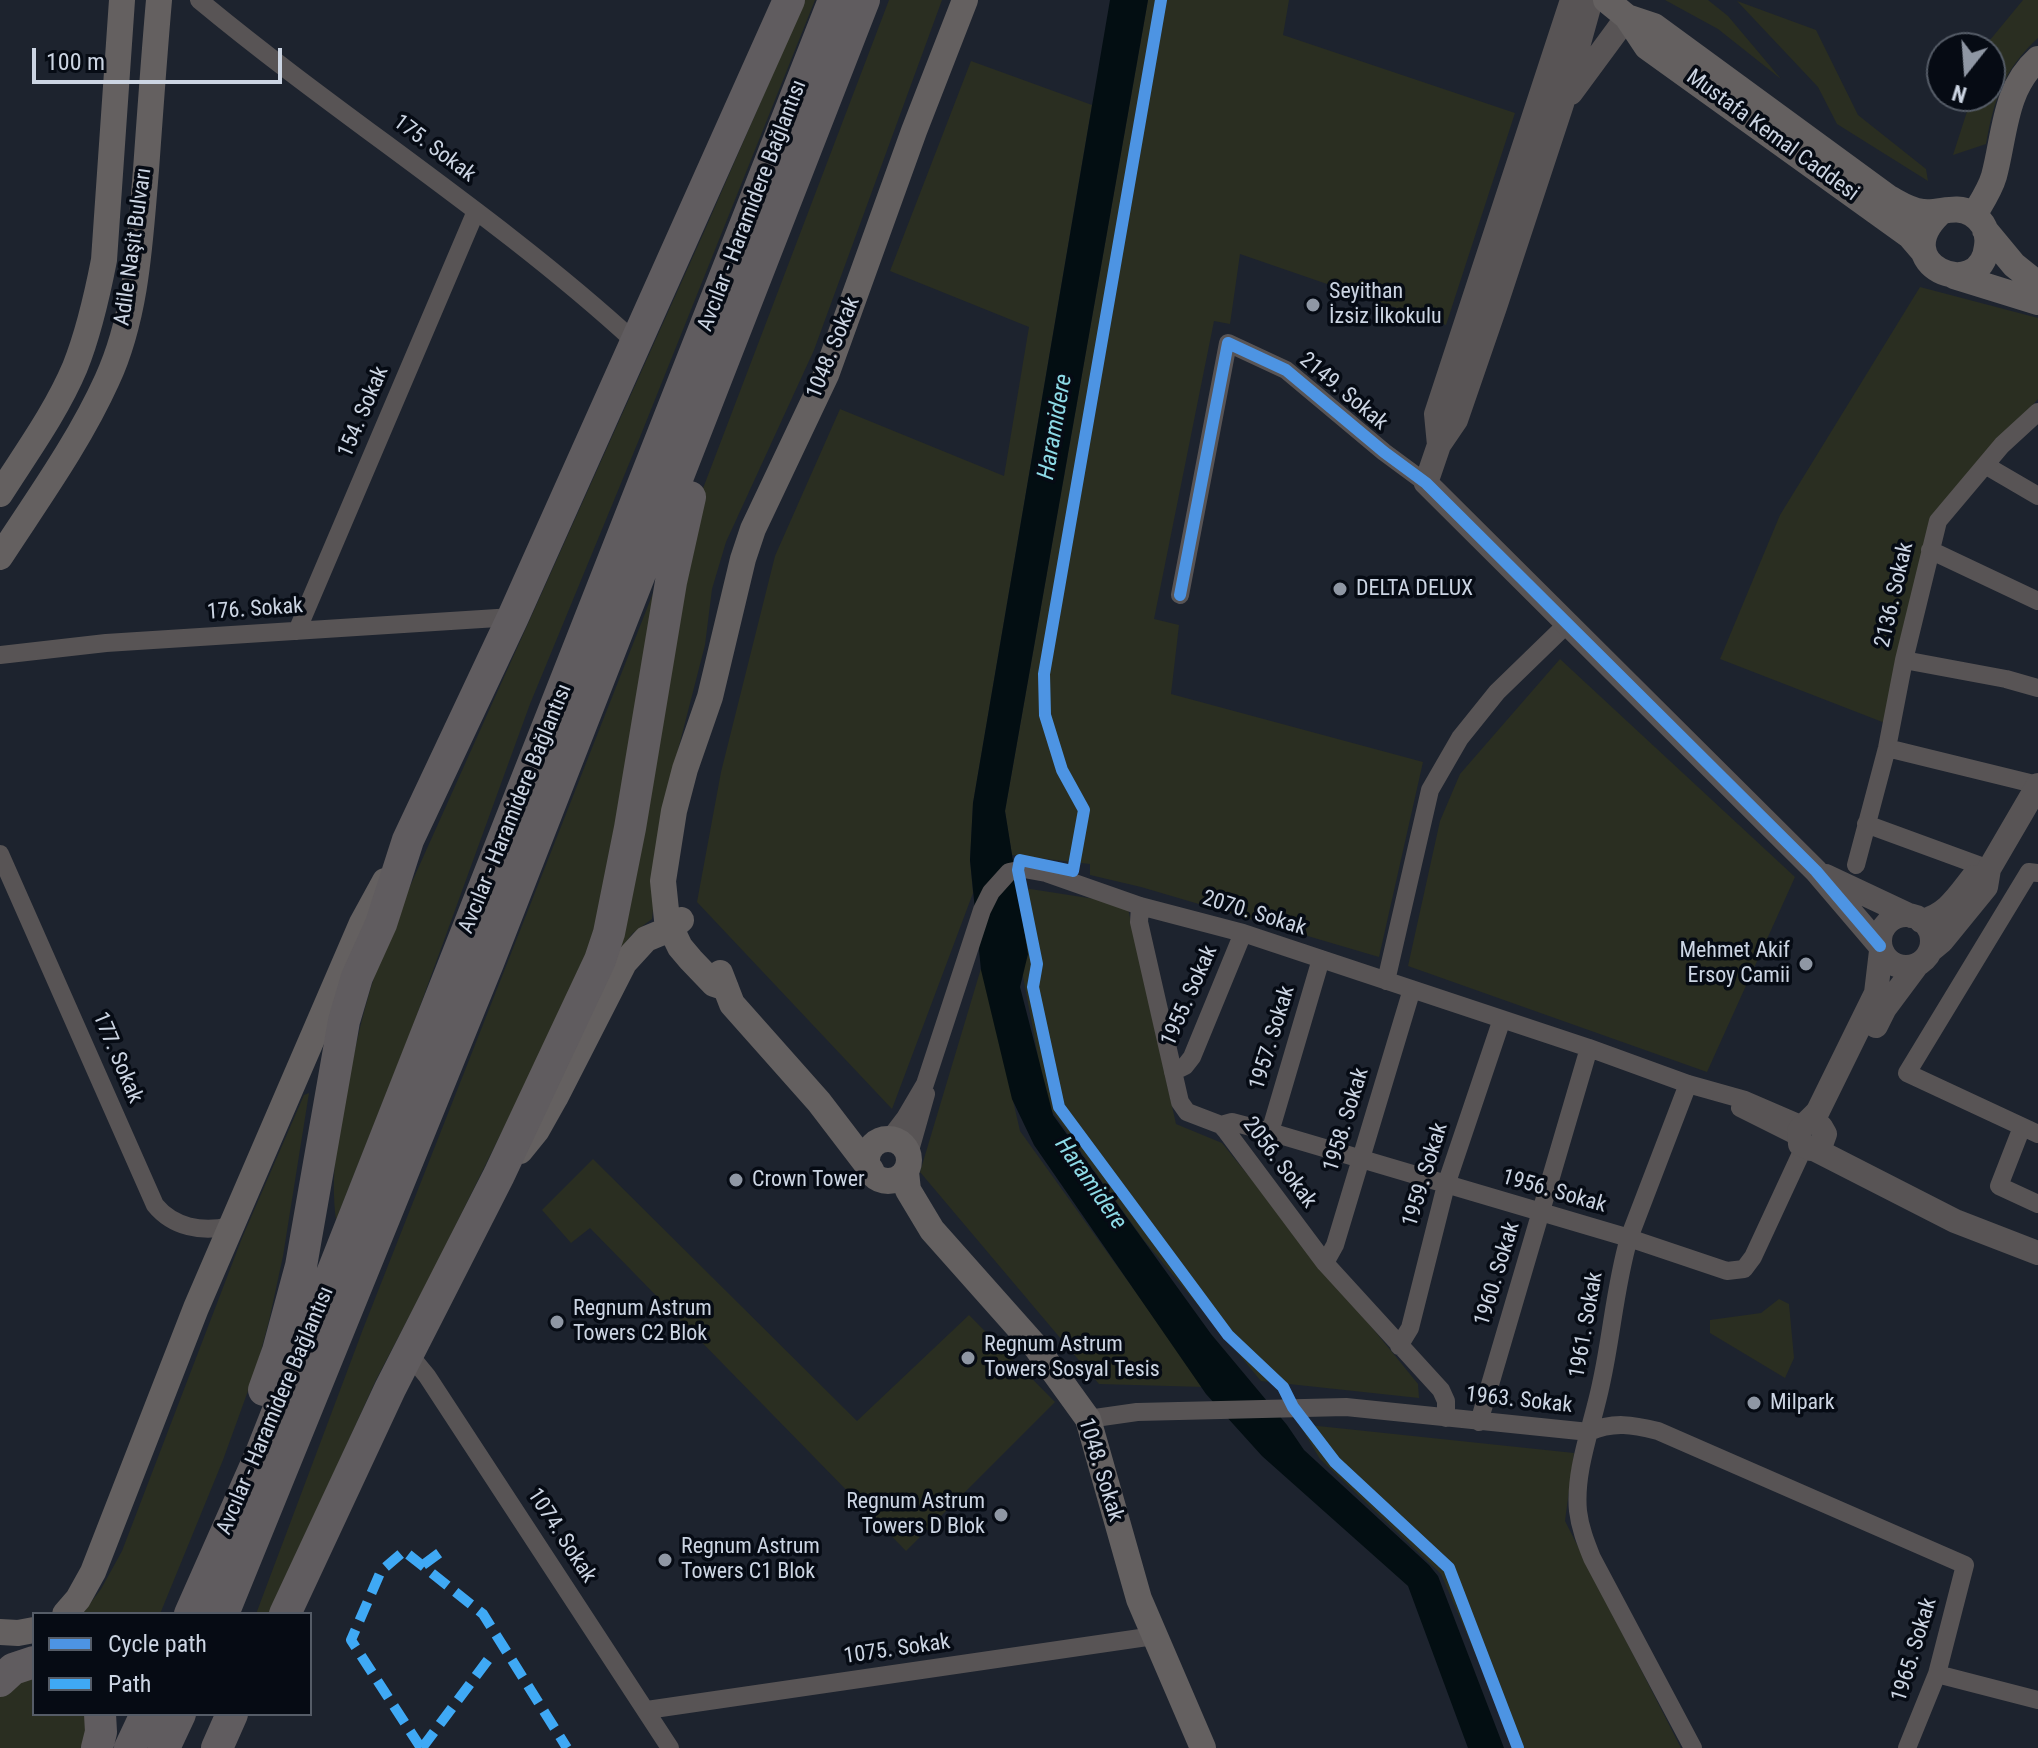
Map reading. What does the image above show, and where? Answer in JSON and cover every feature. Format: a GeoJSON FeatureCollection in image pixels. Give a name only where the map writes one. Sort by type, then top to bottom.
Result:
{"type":"FeatureCollection","features":[{"type":"Feature","properties":{"kind":"highway"},"geometry":{"type":"LineString","coordinates":[[214,1559],[215,1530],[278,1351],[301,1266],[344,1021],[357,977],[381,924],[408,840],[513,617],[786,0]]}},
{"type":"Feature","properties":{"kind":"highway","name":"Avcılar - Haramidere Bağlantısı"},"geometry":{"type":"LineString","coordinates":[[191,1612],[260,1456],[834,0]]}},
{"type":"Feature","properties":{"kind":"highway","name":"Avcılar - Haramidere Bağlantısı"},"geometry":{"type":"LineString","coordinates":[[224,1612],[482,978],[864,0]]}},
{"type":"Feature","properties":{"kind":"highway"},"geometry":{"type":"LineString","coordinates":[[286,1612],[408,1353],[499,1175],[588,989],[609,933],[684,516],[761,300],[772,256],[774,232]]}},
{"type":"Feature","properties":{"kind":"highway"},"geometry":{"type":"LineString","coordinates":[[0,1681],[13,1669],[32,1663]]}},
{"type":"Feature","properties":{"kind":"highway"},"geometry":{"type":"LineString","coordinates":[[97,1748],[101,1732],[100,1716]]}},
{"type":"Feature","properties":{"kind":"highway"},"geometry":{"type":"LineString","coordinates":[[130,1748],[145,1716]]}},
{"type":"Feature","properties":{"kind":"highway"},"geometry":{"type":"LineString","coordinates":[[164,1748],[179,1716]]}},
{"type":"Feature","properties":{"kind":"highway"},"geometry":{"type":"LineString","coordinates":[[217,1748],[231,1716]]}},
{"type":"Feature","properties":{"kind":"highway"},"geometry":{"type":"LineString","coordinates":[[237,1748],[249,1716]]}},
{"type":"Feature","properties":{"kind":"main road","name":"Adile Naşit Bulvarı"},"geometry":{"type":"LineString","coordinates":[[1,493],[74,370],[98,294],[104,260],[122,0]]}},
{"type":"Feature","properties":{"kind":"main road","name":"Adile Naşit Bulvarı"},"geometry":{"type":"LineString","coordinates":[[0,557],[107,380],[125,326],[141,229],[159,0]]}},
{"type":"Feature","properties":{"kind":"main road","name":"1048. Sokak"},"geometry":{"type":"LineString","coordinates":[[675,924],[662,894],[674,811],[710,697],[743,559],[753,529],[826,375],[965,0]]}},
{"type":"Feature","properties":{"kind":"main road","name":"Mustafa Kemal Caddesi"},"geometry":{"type":"LineString","coordinates":[[1606,0],[1627,17],[1647,47],[1910,236],[1922,250]]}},
{"type":"Feature","properties":{"kind":"main road","name":"Mustafa Kemal Caddesi"},"geometry":{"type":"LineString","coordinates":[[1627,17],[1654,26],[1889,198],[1909,209],[1925,213],[1942,211]]}},
{"type":"Feature","properties":{"kind":"main road"},"geometry":{"type":"LineString","coordinates":[[1954,276],[1966,274],[1982,261],[1988,241],[1980,222],[2015,89],[2024,73],[2038,59]]}},
{"type":"Feature","properties":{"kind":"main road"},"geometry":{"type":"LineString","coordinates":[[2038,284],[2014,265],[1980,222],[1961,210],[1942,211],[1928,228],[1922,250],[1932,266],[1945,274],[2038,302]]}},
{"type":"Feature","properties":{"kind":"main road"},"geometry":{"type":"LineString","coordinates":[[1,493],[30,511]]}},
{"type":"Feature","properties":{"kind":"main road"},"geometry":{"type":"LineString","coordinates":[[67,1612],[93,1572],[230,1226],[362,923],[408,840]]}},
{"type":"Feature","properties":{"kind":"main road"},"geometry":{"type":"LineString","coordinates":[[499,1175],[537,1130],[585,1044],[624,963],[646,939],[675,924],[680,947],[714,984],[726,988],[732,1004],[819,1102],[873,1173],[904,1207],[932,1230]]}},
{"type":"Feature","properties":{"kind":"main road"},"geometry":{"type":"LineString","coordinates":[[819,1102],[850,1129],[896,1152],[908,1190],[932,1230]]}},
{"type":"Feature","properties":{"kind":"main road"},"geometry":{"type":"LineString","coordinates":[[872,1147],[896,1152],[899,1178],[890,1181],[873,1173],[868,1156],[872,1147]]}},
{"type":"Feature","properties":{"kind":"main road","name":"1048. Sokak"},"geometry":{"type":"LineString","coordinates":[[932,1230],[1036,1347],[1088,1419],[1125,1558],[1154,1636],[1203,1748]]}},
{"type":"Feature","properties":{"kind":"main road"},"geometry":{"type":"LineString","coordinates":[[0,1632],[32,1630]]}},
{"type":"Feature","properties":{"kind":"street","name":"175. Sokak"},"geometry":{"type":"LineString","coordinates":[[199,0],[476,211],[605,314],[635,342]]}},
{"type":"Feature","properties":{"kind":"street"},"geometry":{"type":"LineString","coordinates":[[1439,445],[1436,414],[1572,0]]}},
{"type":"Feature","properties":{"kind":"street"},"geometry":{"type":"LineString","coordinates":[[1591,0],[1562,104],[1456,420],[1439,445],[1426,483],[1816,871],[1893,964],[1901,967],[1924,958]]}},
{"type":"Feature","properties":{"kind":"street"},"geometry":{"type":"LineString","coordinates":[[1562,104],[1627,17]]}},
{"type":"Feature","properties":{"kind":"street","name":"154. Sokak"},"geometry":{"type":"LineString","coordinates":[[297,631],[476,211]]}},
{"type":"Feature","properties":{"kind":"street","name":"2149. Sokak"},"geometry":{"type":"LineString","coordinates":[[1180,595],[1228,343],[1286,370],[1426,483]]}},
{"type":"Feature","properties":{"kind":"street","name":"2136. Sokak"},"geometry":{"type":"LineString","coordinates":[[1856,865],[1887,748],[1904,660],[1938,521],[1985,465],[2038,412]]}},
{"type":"Feature","properties":{"kind":"street"},"geometry":{"type":"LineString","coordinates":[[1985,465],[2038,496]]}},
{"type":"Feature","properties":{"kind":"street"},"geometry":{"type":"LineString","coordinates":[[1930,550],[2038,601]]}},
{"type":"Feature","properties":{"kind":"street","name":"176. Sokak"},"geometry":{"type":"LineString","coordinates":[[0,655],[106,643],[513,617]]}},
{"type":"Feature","properties":{"kind":"street"},"geometry":{"type":"LineString","coordinates":[[1386,981],[1430,790],[1460,738],[1487,703],[1566,625]]}},
{"type":"Feature","properties":{"kind":"street"},"geometry":{"type":"LineString","coordinates":[[1904,660],[2038,688]]}},
{"type":"Feature","properties":{"kind":"street"},"geometry":{"type":"LineString","coordinates":[[1811,1135],[1885,1008],[1986,887],[1989,869],[2038,785],[1887,748]]}},
{"type":"Feature","properties":{"kind":"street"},"geometry":{"type":"LineString","coordinates":[[1866,824],[1989,869]]}},
{"type":"Feature","properties":{"kind":"street","name":"177. Sokak"},"geometry":{"type":"LineString","coordinates":[[0,854],[155,1205],[166,1218],[191,1228],[215,1230],[230,1226]]}},
{"type":"Feature","properties":{"kind":"street","name":"2070. Sokak"},"geometry":{"type":"LineString","coordinates":[[896,1152],[923,1110],[925,1084],[982,910],[991,892],[1009,872],[1024,869],[1046,873],[1140,906],[1243,933],[1695,1086],[1745,1100],[1811,1135]]}},
{"type":"Feature","properties":{"kind":"street"},"geometry":{"type":"LineString","coordinates":[[1811,1135],[1876,993],[1880,934],[1897,917],[1934,918],[1943,912],[1973,876],[1989,869]]}},
{"type":"Feature","properties":{"kind":"street"},"geometry":{"type":"LineString","coordinates":[[1816,871],[1916,918],[1931,934],[1924,958]]}},
{"type":"Feature","properties":{"kind":"street"},"geometry":{"type":"LineString","coordinates":[[2038,872],[2029,872],[1907,1073],[2030,1130],[1999,1186],[2038,1204]]}},
{"type":"Feature","properties":{"kind":"street","name":"2056. Sokak"},"geometry":{"type":"LineString","coordinates":[[1140,906],[1139,922],[1180,1102],[1187,1112],[1221,1125],[1241,1148],[1325,1263],[1441,1390],[1446,1401],[1446,1418]]}},
{"type":"Feature","properties":{"kind":"street","name":"1955. Sokak"},"geometry":{"type":"LineString","coordinates":[[1173,1072],[1185,1066],[1192,1057],[1243,933]]}},
{"type":"Feature","properties":{"kind":"street","name":"1957. Sokak"},"geometry":{"type":"LineString","coordinates":[[1270,1132],[1321,959]]}},
{"type":"Feature","properties":{"kind":"street","name":"1958. Sokak"},"geometry":{"type":"LineString","coordinates":[[1325,1263],[1335,1245],[1412,989]]}},
{"type":"Feature","properties":{"kind":"street","name":"1959. Sokak"},"geometry":{"type":"LineString","coordinates":[[1399,1346],[1410,1328],[1446,1185],[1502,1019]]}},
{"type":"Feature","properties":{"kind":"street","name":"1960. Sokak"},"geometry":{"type":"LineString","coordinates":[[1479,1422],[1589,1048]]}},
{"type":"Feature","properties":{"kind":"street","name":"1961. Sokak"},"geometry":{"type":"LineString","coordinates":[[1693,1748],[1592,1558],[1582,1533],[1578,1509],[1589,1432],[1601,1384],[1622,1262],[1629,1238],[1695,1086]]}},
{"type":"Feature","properties":{"kind":"street","name":"1956. Sokak"},"geometry":{"type":"LineString","coordinates":[[1221,1125],[1232,1122],[1270,1132],[1629,1238],[1727,1271],[1744,1269],[1753,1257],[1811,1135]]}},
{"type":"Feature","properties":{"kind":"street"},"geometry":{"type":"LineString","coordinates":[[1811,1135],[1955,1221],[2028,1249]]}},
{"type":"Feature","properties":{"kind":"street","name":"1074. Sokak"},"geometry":{"type":"LineString","coordinates":[[408,1353],[427,1376],[670,1748]]}},
{"type":"Feature","properties":{"kind":"street","name":"1963. Sokak"},"geometry":{"type":"LineString","coordinates":[[1088,1419],[1137,1412],[1346,1407],[1589,1432],[1605,1425],[1629,1424],[1658,1431],[1965,1565]]}},
{"type":"Feature","properties":{"kind":"street","name":"1965. Sokak"},"geometry":{"type":"LineString","coordinates":[[1907,1748],[1937,1674],[1965,1565]]}},
{"type":"Feature","properties":{"kind":"street","name":"1075. Sokak"},"geometry":{"type":"LineString","coordinates":[[647,1710],[1154,1636]]}},
{"type":"Feature","properties":{"kind":"street"},"geometry":{"type":"LineString","coordinates":[[1937,1674],[2038,1700]]}},
{"type":"Feature","properties":{"kind":"green space"},"geometry":{"type":"Polygon","coordinates":[[[805,0],[815,0],[530,704],[411,1031],[336,1220],[335,1168],[341,1118],[365,1008],[389,933],[805,0]]]}},
{"type":"Feature","properties":{"kind":"green space"},"geometry":{"type":"Polygon","coordinates":[[[889,0],[942,0],[814,350],[726,542],[712,589],[705,645],[662,824],[652,919],[633,933],[613,958],[694,512],[889,0]]]}},
{"type":"Feature","properties":{"kind":"green space"},"geometry":{"type":"Polygon","coordinates":[[[1148,0],[1289,0],[1283,35],[1515,113],[1446,325],[1240,254],[1230,324],[1214,321],[1154,619],[1179,625],[1171,694],[1423,762],[1379,957],[1090,875],[1090,864],[1012,855],[1005,811],[1148,0]]]}},
{"type":"Feature","properties":{"kind":"green space"},"geometry":{"type":"Polygon","coordinates":[[[1665,0],[1708,0],[1728,16],[1781,79],[1718,29],[1665,0]]]}},
{"type":"Feature","properties":{"kind":"green space"},"geometry":{"type":"Polygon","coordinates":[[[2023,0],[2038,0],[2038,38],[2006,78],[2006,32],[1997,32],[2023,0]]]}},
{"type":"Feature","properties":{"kind":"green space"},"geometry":{"type":"Polygon","coordinates":[[[1737,1],[1816,30],[1858,115],[1926,169],[1928,181],[1837,124],[1818,87],[1737,1]]]}},
{"type":"Feature","properties":{"kind":"green space"},"geometry":{"type":"Polygon","coordinates":[[[971,61],[1092,105],[973,803],[970,860],[973,893],[892,1109],[697,902],[721,772],[775,556],[840,409],[1004,476],[1029,327],[890,271],[971,61]]]}},
{"type":"Feature","properties":{"kind":"green space"},"geometry":{"type":"Polygon","coordinates":[[[1967,112],[1993,112],[1986,144],[1953,155],[1967,112]]]}},
{"type":"Feature","properties":{"kind":"green space"},"geometry":{"type":"Polygon","coordinates":[[[1920,287],[2038,318],[2038,399],[1931,518],[1885,723],[1720,659],[1780,515],[1920,287]]]}},
{"type":"Feature","properties":{"kind":"green space"},"geometry":{"type":"Polygon","coordinates":[[[657,583],[605,907],[574,986],[376,1380],[271,1612],[257,1612],[363,1329],[657,583]]]}},
{"type":"Feature","properties":{"kind":"green space"},"geometry":{"type":"Polygon","coordinates":[[[1560,659],[1795,877],[1707,1072],[1408,966],[1440,821],[1460,774],[1560,659]]]}},
{"type":"Feature","properties":{"kind":"green space"},"geometry":{"type":"Polygon","coordinates":[[[1024,888],[1127,904],[1176,1124],[1222,1143],[1418,1384],[1419,1398],[1261,1381],[1143,1239],[1047,1104],[1009,902],[1024,888]]]}},
{"type":"Feature","properties":{"kind":"green space"},"geometry":{"type":"Polygon","coordinates":[[[982,965],[1020,1131],[1204,1387],[1099,1384],[920,1172],[982,965]]]}},
{"type":"Feature","properties":{"kind":"green space"},"geometry":{"type":"Polygon","coordinates":[[[309,1093],[283,1256],[257,1366],[223,1460],[161,1612],[84,1612],[101,1589],[122,1551],[242,1238],[304,1095],[309,1093]]]}},
{"type":"Feature","properties":{"kind":"green space","name":"Regnum Astrum Towers Sosyal Tesis"},"geometry":{"type":"Polygon","coordinates":[[[593,1159],[857,1421],[969,1315],[1055,1402],[906,1551],[590,1228],[571,1243],[542,1210],[593,1159]]]}},
{"type":"Feature","properties":{"kind":"green space"},"geometry":{"type":"Polygon","coordinates":[[[1779,1299],[1789,1304],[1794,1358],[1785,1378],[1710,1333],[1710,1320],[1761,1313],[1779,1299]]]}},
{"type":"Feature","properties":{"kind":"green space"},"geometry":{"type":"Polygon","coordinates":[[[1299,1424],[1574,1453],[1565,1521],[1681,1748],[1516,1748],[1441,1574],[1320,1459],[1299,1424]]]}},
{"type":"Feature","properties":{"kind":"green space"},"geometry":{"type":"Polygon","coordinates":[[[32,1678],[32,1716],[90,1716],[88,1748],[0,1748],[0,1697],[18,1682],[32,1678]]]}},
{"type":"Feature","properties":{"kind":"water","name":"Haramidere"},"geometry":{"type":"Polygon","coordinates":[[[1110,0],[1148,0],[1005,811],[1028,954],[1020,987],[1053,1115],[1211,1334],[1304,1450],[1438,1576],[1504,1748],[1468,1748],[1408,1586],[1262,1456],[1206,1394],[1034,1145],[1012,1099],[981,970],[970,860],[973,803],[1110,0]]]}},
{"type":"Feature","properties":{"kind":"marked path"},"geometry":{"type":"LineString","coordinates":[[423,1565],[446,1548]]}},
{"type":"Feature","properties":{"kind":"marked path"},"geometry":{"type":"LineString","coordinates":[[421,1748],[351,1640],[381,1571],[404,1551],[483,1614],[567,1748]]}},
{"type":"Feature","properties":{"kind":"marked path"},"geometry":{"type":"LineString","coordinates":[[422,1748],[490,1657]]}},
{"type":"Feature","properties":{"kind":"cycle path"},"geometry":{"type":"LineString","coordinates":[[1161,0],[1044,674],[1045,715],[1062,770],[1084,810],[1073,871],[1020,860],[1018,870],[1037,964],[1033,987],[1059,1107],[1228,1335],[1283,1387],[1293,1407],[1335,1462],[1449,1568],[1518,1748]]}},
{"type":"Feature","properties":{"kind":"cycle path"},"geometry":{"type":"LineString","coordinates":[[1180,595],[1228,343],[1286,370],[1426,483],[1816,871],[1880,946]]}},
{"type":"Feature","properties":{"kind":"place","name":"Seyithan İzsiz İlkokulu"},"geometry":{"type":"Point","coordinates":[1313,305]}},
{"type":"Feature","properties":{"kind":"place","name":"DELTA DELUX"},"geometry":{"type":"Point","coordinates":[1340,589]}},
{"type":"Feature","properties":{"kind":"place","name":"Mehmet Akif Ersoy Camii"},"geometry":{"type":"Point","coordinates":[1806,964]}},
{"type":"Feature","properties":{"kind":"place","name":"Crown Tower"},"geometry":{"type":"Point","coordinates":[736,1180]}},
{"type":"Feature","properties":{"kind":"place","name":"Regnum Astrum Towers C2 Blok"},"geometry":{"type":"Point","coordinates":[557,1322]}},
{"type":"Feature","properties":{"kind":"place","name":"Regnum Astrum Towers Sosyal Tesis"},"geometry":{"type":"Point","coordinates":[968,1358]}},
{"type":"Feature","properties":{"kind":"place","name":"Milpark"},"geometry":{"type":"Point","coordinates":[1754,1403]}},
{"type":"Feature","properties":{"kind":"place","name":"Regnum Astrum Towers D Blok"},"geometry":{"type":"Point","coordinates":[1001,1515]}},
{"type":"Feature","properties":{"kind":"place","name":"Regnum Astrum Towers C1 Blok"},"geometry":{"type":"Point","coordinates":[665,1560]}}]}
